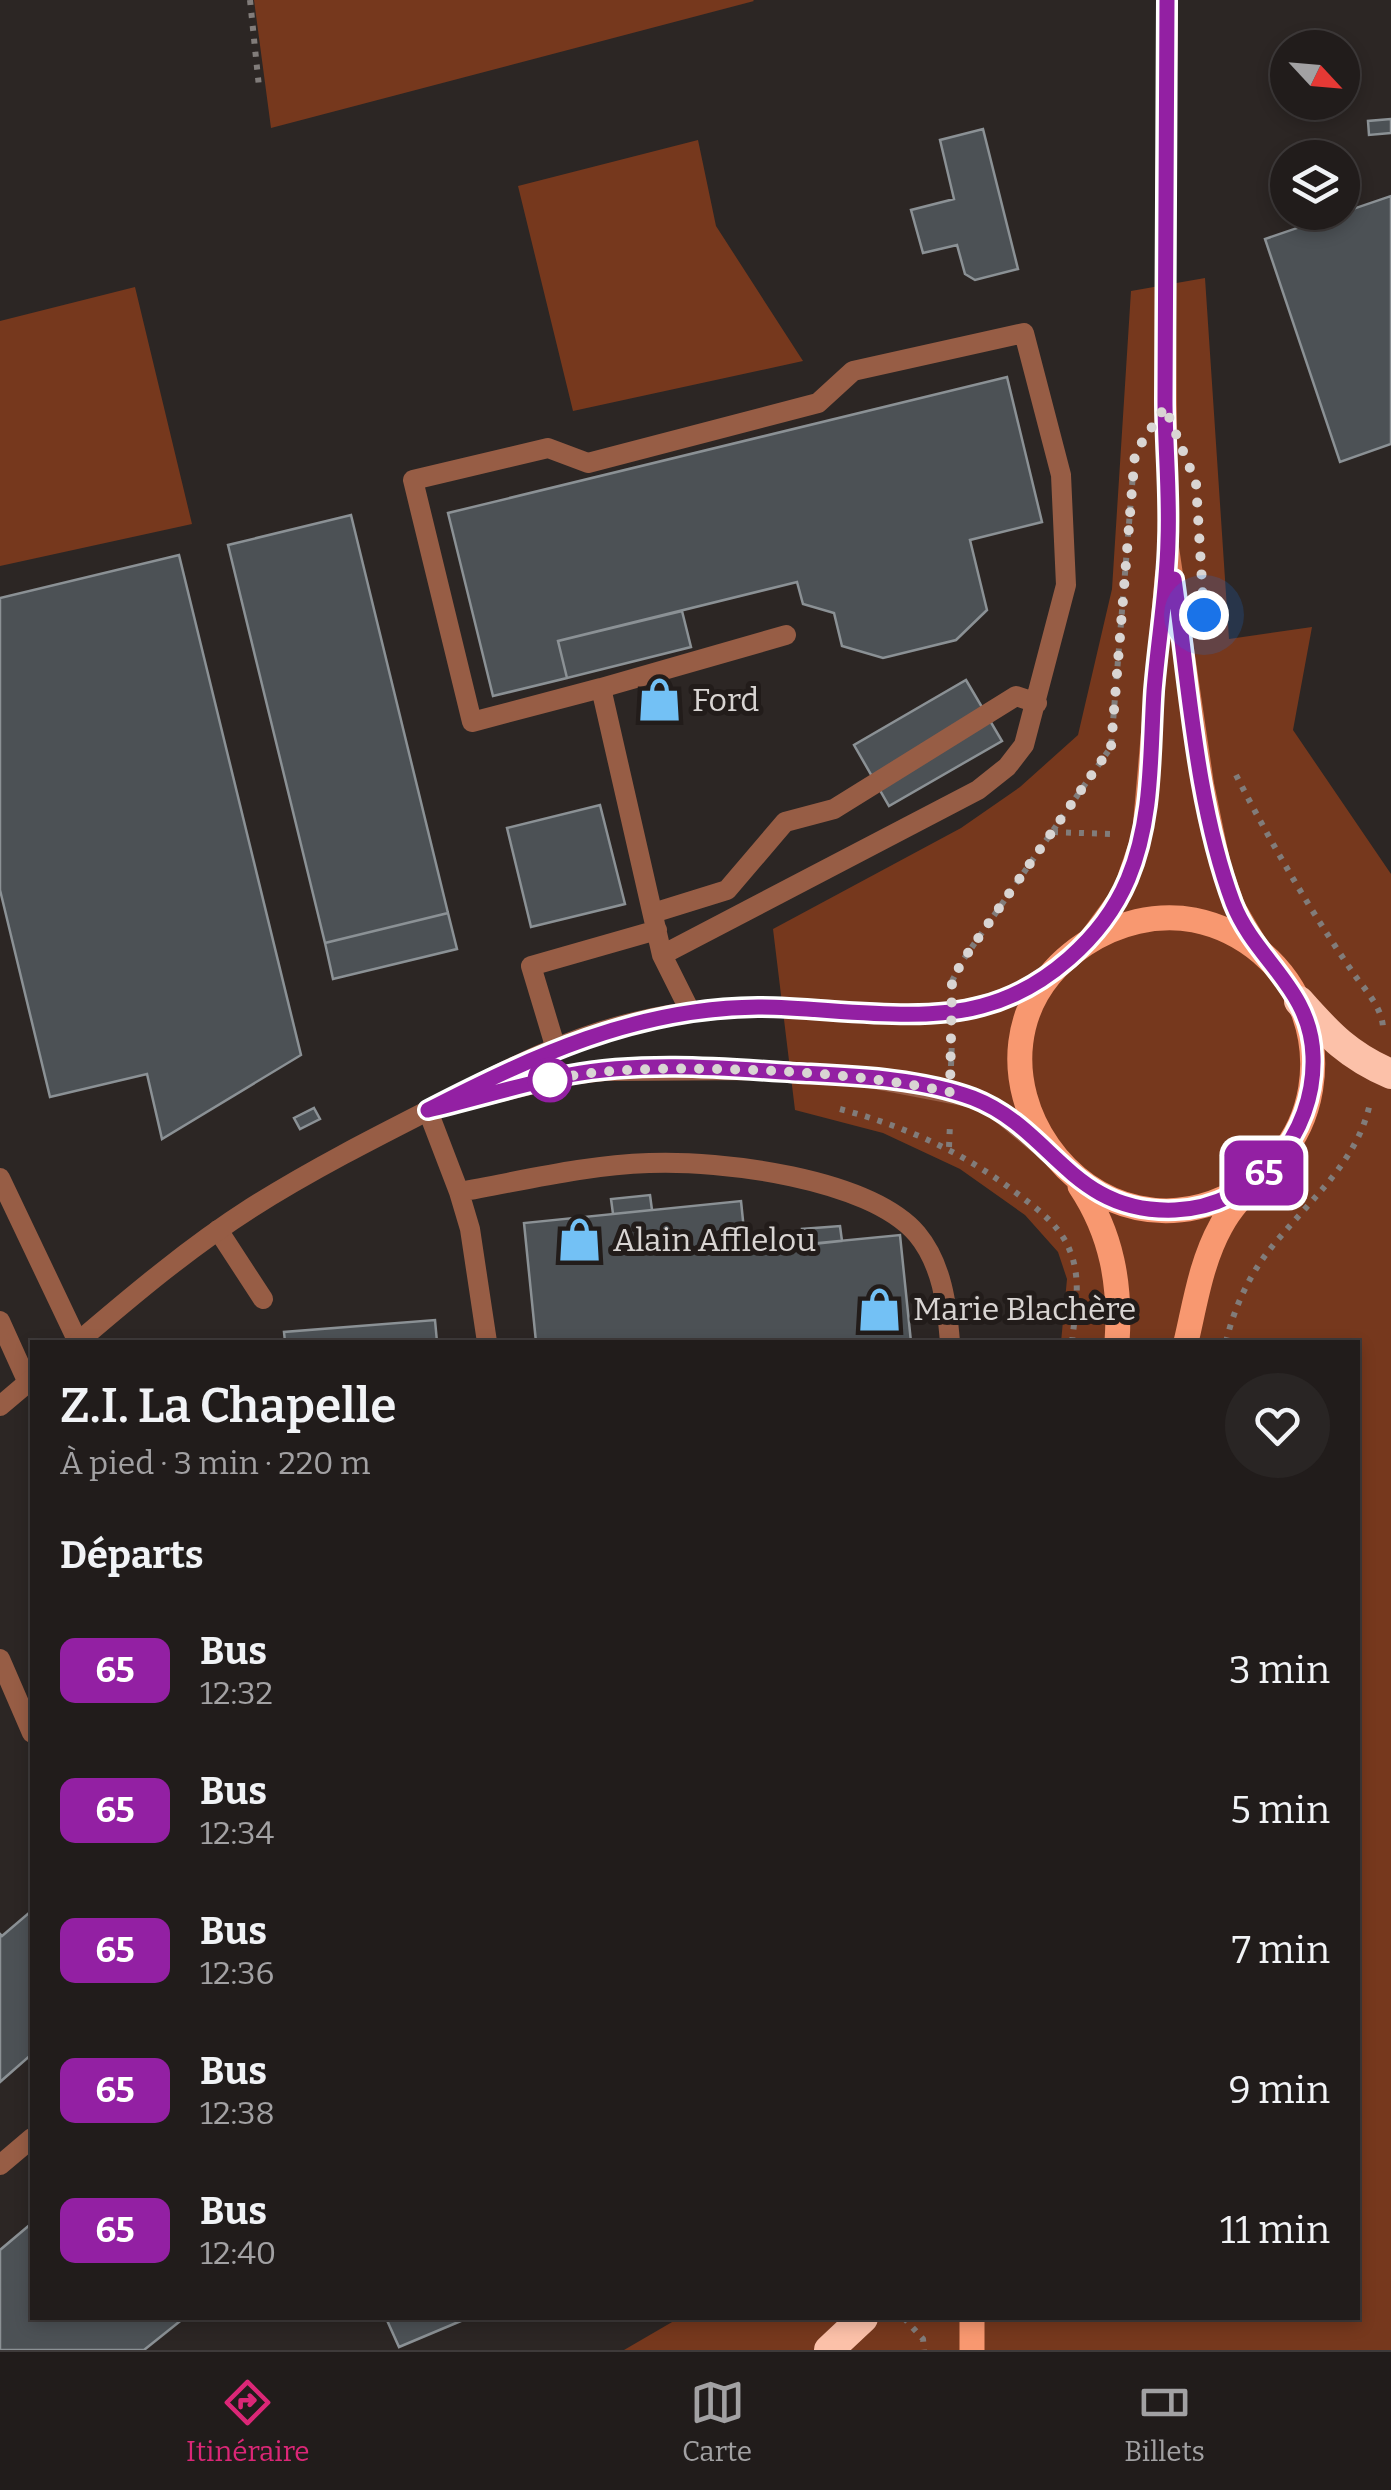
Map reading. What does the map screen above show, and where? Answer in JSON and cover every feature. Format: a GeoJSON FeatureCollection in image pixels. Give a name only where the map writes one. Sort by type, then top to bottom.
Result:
{"type":"FeatureCollection","features":[{"type":"Feature","properties":{"kind":"highway"},"geometry":{"type":"LineString","coordinates":[[1299,1001],[1334,1040],[1360,1061],[1384,1071]]}},
{"type":"Feature","properties":{"kind":"highway"},"geometry":{"type":"LineString","coordinates":[[829,2350],[861,2320]]}},
{"type":"Feature","properties":{"kind":"main road"},"geometry":{"type":"LineString","coordinates":[[1117,1340],[1118,1297],[1109,1242],[1098,1213],[1034,1125],[1026,1104],[1023,1038],[1038,996],[1072,954],[1100,934],[1141,920],[1186,919],[1224,929],[1268,958],[1299,1001],[1313,1052],[1311,1088],[1293,1138],[1222,1223],[1210,1248],[1187,1340]]}},
{"type":"Feature","properties":{"kind":"main road"},"geometry":{"type":"LineString","coordinates":[[1066,1170],[1112,1200],[1155,1210],[1212,1204],[1259,1178]]}},
{"type":"Feature","properties":{"kind":"main road"},"geometry":{"type":"LineString","coordinates":[[972,2320],[972,2350]]}},
{"type":"Feature","properties":{"kind":"street"},"geometry":{"type":"LineString","coordinates":[[80,1340],[218,1230],[318,1167],[556,1048],[637,1021],[690,1011],[753,1007],[900,1012],[976,1008],[1014,995],[1072,954],[1100,926],[1122,893],[1142,835],[1168,541],[1168,0]]}},
{"type":"Feature","properties":{"kind":"street"},"geometry":{"type":"LineString","coordinates":[[662,955],[978,790],[1007,768],[1024,746],[1066,585],[1061,476],[1024,333],[854,371],[818,403],[588,463],[548,448],[413,480],[472,722],[786,635]]}},
{"type":"Feature","properties":{"kind":"street"},"geometry":{"type":"LineString","coordinates":[[1168,541],[1204,784],[1221,866],[1241,920],[1268,958]]}},
{"type":"Feature","properties":{"kind":"street"},"geometry":{"type":"LineString","coordinates":[[601,688],[662,955],[690,1011]]}},
{"type":"Feature","properties":{"kind":"street"},"geometry":{"type":"LineString","coordinates":[[556,1048],[532,966],[654,922],[728,890],[784,822],[834,809],[1016,696],[1038,703]]}},
{"type":"Feature","properties":{"kind":"street"},"geometry":{"type":"LineString","coordinates":[[428,1110],[570,1075],[633,1069],[864,1076],[950,1092],[997,1110],[1066,1170]]}},
{"type":"Feature","properties":{"kind":"street"},"geometry":{"type":"LineString","coordinates":[[428,1110],[460,1192],[478,1269],[487,1340]]}},
{"type":"Feature","properties":{"kind":"street"},"geometry":{"type":"LineString","coordinates":[[460,1192],[603,1166],[650,1163],[793,1177],[858,1194],[886,1208],[914,1230],[925,1245],[947,1302],[950,1340]]}},
{"type":"Feature","properties":{"kind":"street"},"geometry":{"type":"LineString","coordinates":[[0,1178],[77,1340]]}},
{"type":"Feature","properties":{"kind":"street"},"geometry":{"type":"LineString","coordinates":[[218,1230],[263,1299]]}},
{"type":"Feature","properties":{"kind":"street"},"geometry":{"type":"LineString","coordinates":[[0,1321],[30,1381],[0,1406]]}},
{"type":"Feature","properties":{"kind":"street"},"geometry":{"type":"LineString","coordinates":[[0,1659],[30,1728]]}},
{"type":"Feature","properties":{"kind":"street"},"geometry":{"type":"LineString","coordinates":[[0,2165],[30,2140]]}},
{"type":"Feature","properties":{"kind":"path"},"geometry":{"type":"LineString","coordinates":[[250,0],[259,86]]}},
{"type":"Feature","properties":{"kind":"path"},"geometry":{"type":"LineString","coordinates":[[949,1148],[952,981],[1111,747],[1133,473]]}},
{"type":"Feature","properties":{"kind":"path"},"geometry":{"type":"LineString","coordinates":[[1227,1340],[1243,1292],[1262,1260],[1355,1146],[1384,1071],[1384,1024],[1378,1007],[1319,924],[1234,770]]}},
{"type":"Feature","properties":{"kind":"path"},"geometry":{"type":"LineString","coordinates":[[823,1105],[902,1128],[949,1148],[995,1176],[1037,1209],[1059,1231],[1071,1252],[1078,1284],[1072,1340]]}},
{"type":"Feature","properties":{"kind":"path"},"geometry":{"type":"LineString","coordinates":[[906,2320],[923,2340],[924,2350]]}},
{"type":"Feature","properties":{"kind":"shaded area"},"geometry":{"type":"Polygon","coordinates":[[[254,0],[753,0],[754,1],[271,128],[254,0]]]}},
{"type":"Feature","properties":{"kind":"shaded area"},"geometry":{"type":"Polygon","coordinates":[[[698,140],[716,226],[803,361],[573,411],[518,186],[698,140]]]}},
{"type":"Feature","properties":{"kind":"shaded area"},"geometry":{"type":"Polygon","coordinates":[[[1205,278],[1229,639],[1312,627],[1293,730],[1391,874],[1391,2350],[624,2350],[676,2320],[1360,2320],[1360,1340],[1061,1340],[1067,1279],[1058,1252],[1025,1215],[960,1169],[883,1133],[795,1110],[773,929],[961,828],[1020,787],[1078,735],[1112,589],[1131,291],[1205,278]]]}},
{"type":"Feature","properties":{"kind":"shaded area"},"geometry":{"type":"Polygon","coordinates":[[[135,287],[192,524],[0,566],[0,321],[135,287]]]}},
{"type":"Feature","properties":{"kind":"building"},"geometry":{"type":"Polygon","coordinates":[[[1391,119],[1391,133],[1369,135],[1368,121],[1391,119]]]}},
{"type":"Feature","properties":{"kind":"building"},"geometry":{"type":"Polygon","coordinates":[[[983,129],[1018,269],[975,280],[965,274],[957,245],[923,253],[911,210],[954,199],[940,140],[983,129]]]}},
{"type":"Feature","properties":{"kind":"building"},"geometry":{"type":"Polygon","coordinates":[[[1391,196],[1391,444],[1340,462],[1265,239],[1291,230],[1360,230],[1360,207],[1391,196]]]}},
{"type":"Feature","properties":{"kind":"building"},"geometry":{"type":"Polygon","coordinates":[[[1007,377],[1042,522],[970,540],[987,610],[956,640],[883,658],[842,646],[834,613],[803,604],[797,582],[558,641],[567,678],[493,696],[448,513],[1007,377]]]}},
{"type":"Feature","properties":{"kind":"building"},"geometry":{"type":"Polygon","coordinates":[[[351,515],[448,913],[325,943],[228,545],[351,515]]]}},
{"type":"Feature","properties":{"kind":"building"},"geometry":{"type":"Polygon","coordinates":[[[179,555],[301,1055],[162,1139],[147,1074],[50,1097],[0,890],[0,598],[179,555]]]}},
{"type":"Feature","properties":{"kind":"building"},"geometry":{"type":"Polygon","coordinates":[[[682,611],[691,647],[567,678],[558,641],[682,611]]]}},
{"type":"Feature","properties":{"kind":"building"},"geometry":{"type":"Polygon","coordinates":[[[966,680],[1002,741],[889,806],[854,745],[966,680]]]}},
{"type":"Feature","properties":{"kind":"building"},"geometry":{"type":"Polygon","coordinates":[[[600,805],[625,904],[531,927],[507,828],[600,805]]]}},
{"type":"Feature","properties":{"kind":"building"},"geometry":{"type":"Polygon","coordinates":[[[448,913],[457,949],[333,979],[325,943],[448,913]]]}},
{"type":"Feature","properties":{"kind":"building"},"geometry":{"type":"Polygon","coordinates":[[[314,1108],[320,1119],[300,1129],[294,1118],[314,1108]]]}},
{"type":"Feature","properties":{"kind":"building"},"geometry":{"type":"Polygon","coordinates":[[[650,1195],[652,1210],[613,1214],[611,1199],[650,1195]]]}},
{"type":"Feature","properties":{"kind":"building"},"geometry":{"type":"Polygon","coordinates":[[[741,1201],[746,1250],[900,1235],[911,1340],[536,1340],[524,1223],[741,1201]]]}},
{"type":"Feature","properties":{"kind":"building"},"geometry":{"type":"Polygon","coordinates":[[[840,1226],[842,1241],[803,1245],[802,1229],[840,1226]]]}},
{"type":"Feature","properties":{"kind":"building"},"geometry":{"type":"Polygon","coordinates":[[[435,1320],[437,1340],[285,1340],[284,1332],[435,1320]]]}},
{"type":"Feature","properties":{"kind":"building"},"geometry":{"type":"Polygon","coordinates":[[[30,1912],[30,2056],[0,2082],[0,1934],[30,1912]]]}},
{"type":"Feature","properties":{"kind":"building"},"geometry":{"type":"Polygon","coordinates":[[[30,2225],[30,2320],[182,2320],[144,2350],[0,2350],[0,2250],[30,2225]]]}},
{"type":"Feature","properties":{"kind":"building"},"geometry":{"type":"Polygon","coordinates":[[[387,2320],[463,2320],[399,2347],[387,2320]]]}},
{"type":"Feature","properties":{"kind":"bus line","name":"65"},"geometry":{"type":"LineString","coordinates":[[1167,0],[1168,541],[1145,816],[1130,875],[1112,910],[1081,946],[1026,990],[976,1008],[900,1012],[753,1007],[663,1016],[583,1037],[514,1066],[428,1110],[604,1070],[761,1070],[864,1076],[950,1092],[997,1110],[1092,1190],[1133,1206],[1155,1210],[1195,1208],[1228,1197],[1259,1178],[1283,1153],[1301,1122],[1311,1088],[1313,1052],[1299,1001],[1248,932],[1234,906],[1221,866],[1204,784],[1174,579]]}},
{"type":"Feature","properties":{"kind":"place","name":"Ford"},"geometry":{"type":"Point","coordinates":[659,700]}},
{"type":"Feature","properties":{"kind":"place","name":"Alain Afflelou"},"geometry":{"type":"Point","coordinates":[580,1240]}},
{"type":"Feature","properties":{"kind":"place","name":"Marie Blachère"},"geometry":{"type":"Point","coordinates":[880,1309]}},
{"type":"Feature","properties":{"kind":"route"},"geometry":{"type":"LineString","coordinates":[[550,1080],[544,1081],[604,1070],[761,1070],[864,1076],[950,1092],[952,981],[1111,747],[1135,453],[1165,407],[1196,483],[1204,615]]}}]}
